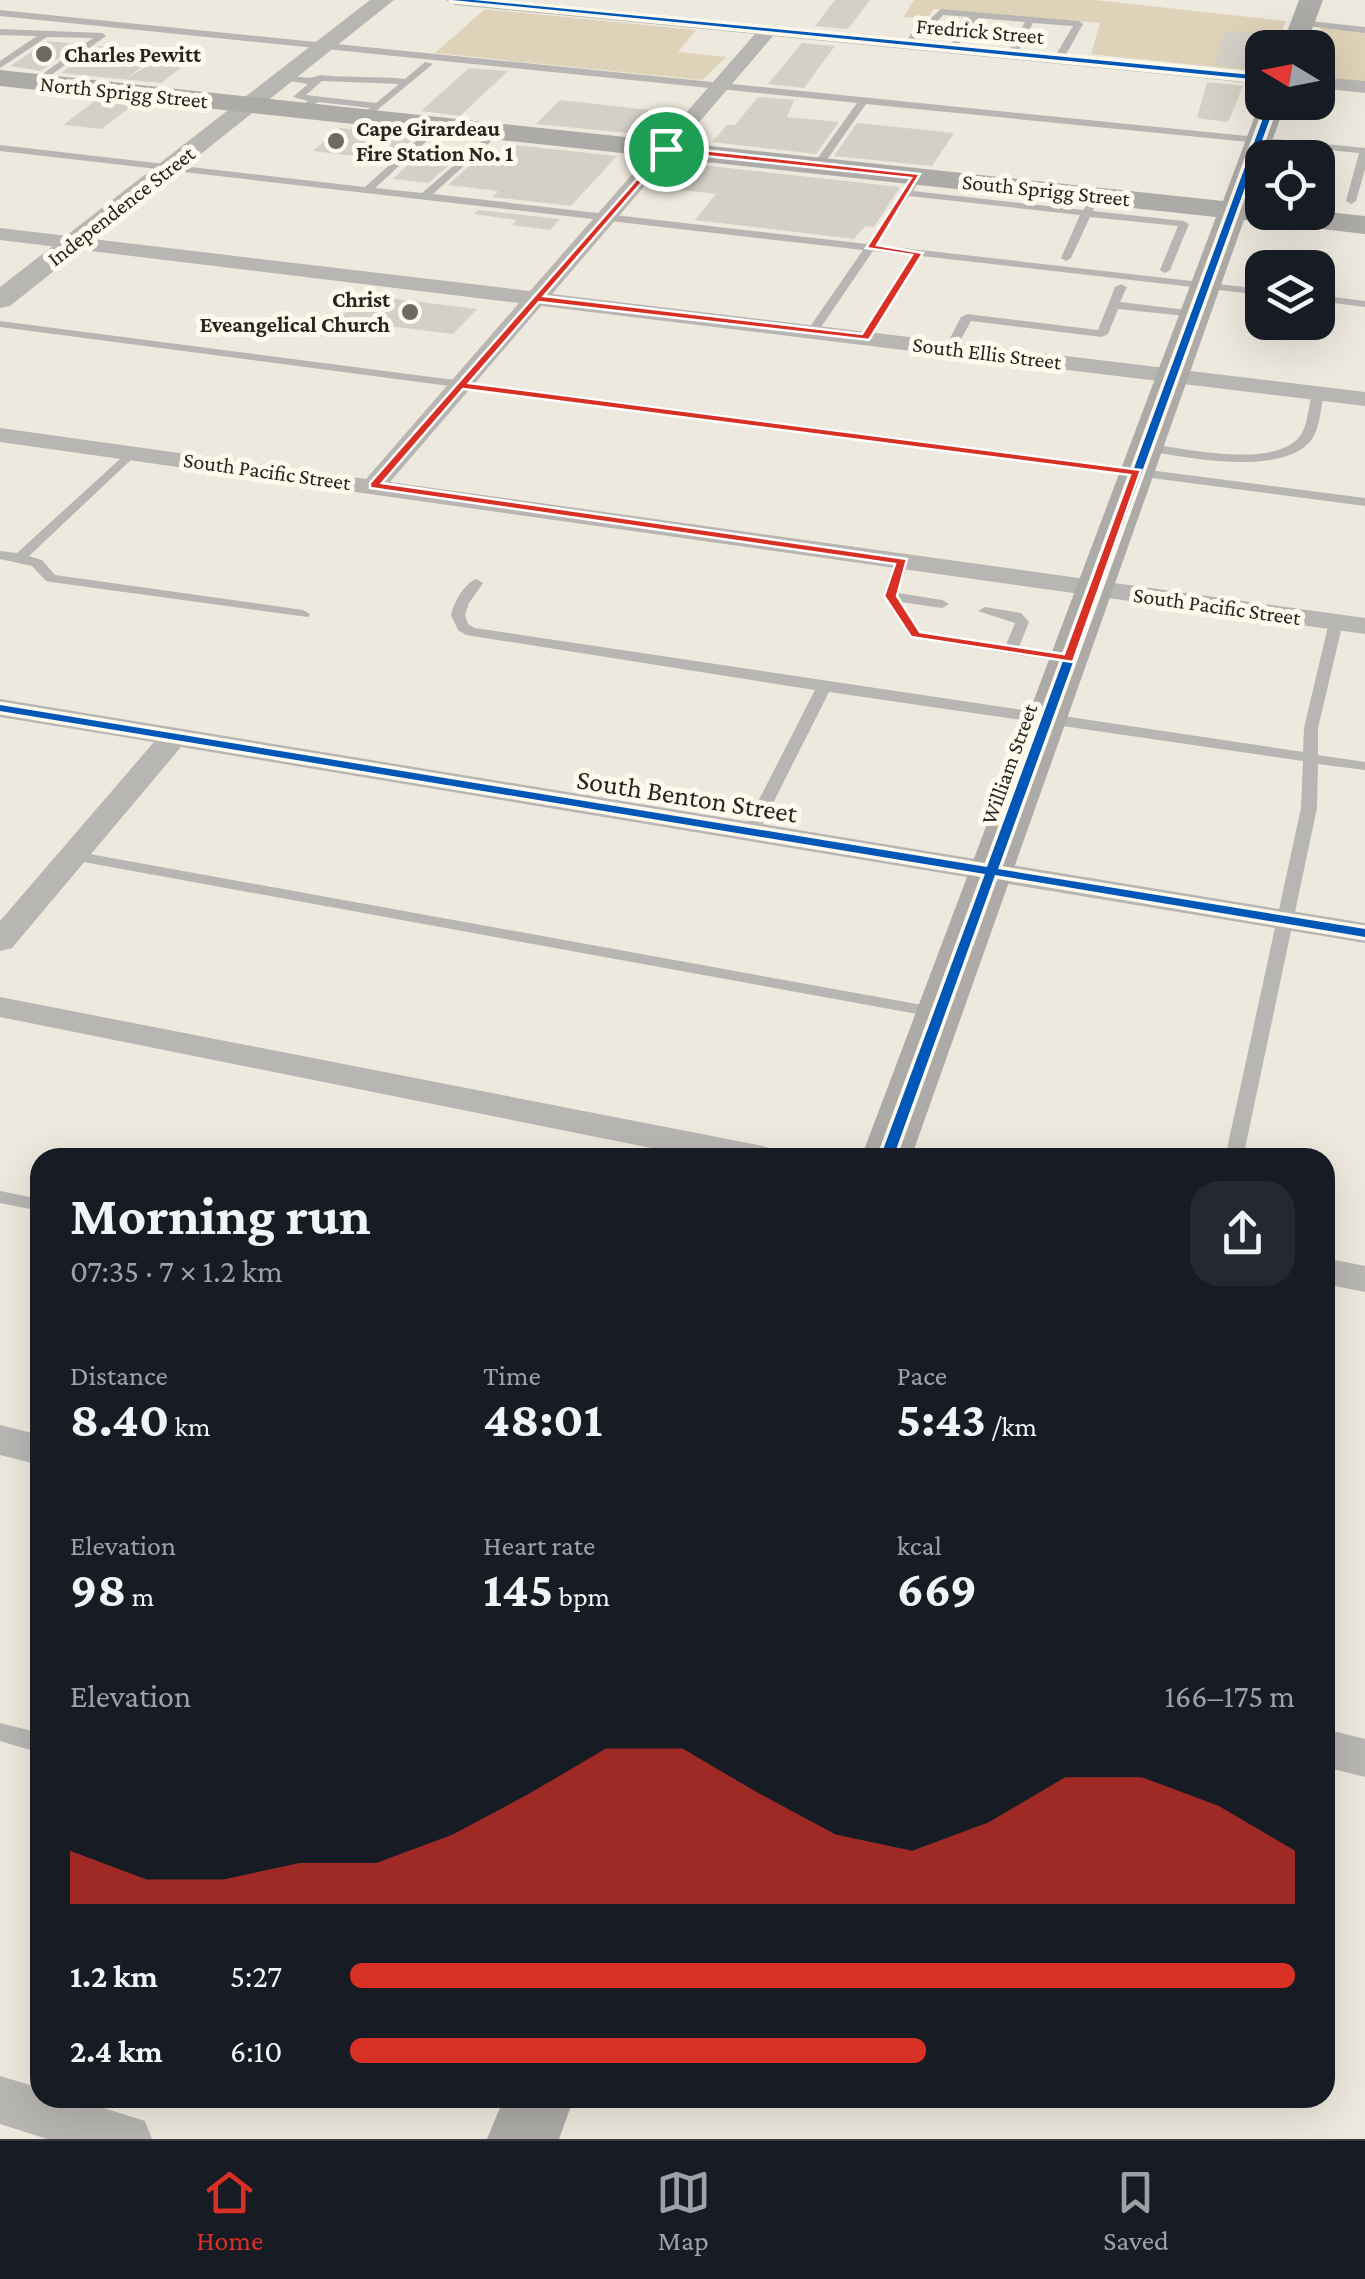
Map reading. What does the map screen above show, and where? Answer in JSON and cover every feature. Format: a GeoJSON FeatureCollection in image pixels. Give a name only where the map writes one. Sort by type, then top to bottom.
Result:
{"type":"FeatureCollection","features":[{"type":"Feature","properties":{"kind":"main road","name":"North Sprigg Street"},"geometry":{"type":"LineString","coordinates":[[0,78],[249,105]]}},
{"type":"Feature","properties":{"kind":"main road","name":"South Sprigg Street"},"geometry":{"type":"LineString","coordinates":[[249,105],[309,104],[372,111],[439,125],[817,166],[912,185],[1090,205],[1358,213]]}},
{"type":"Feature","properties":{"kind":"main road","name":"William Street"},"geometry":{"type":"LineString","coordinates":[[890,1148],[1266,120]]}},
{"type":"Feature","properties":{"kind":"main road"},"geometry":{"type":"LineString","coordinates":[[523,2139],[534,2108]]}},
{"type":"Feature","properties":{"kind":"street","name":"Independence Street"},"geometry":{"type":"LineString","coordinates":[[0,300],[382,0]]}},
{"type":"Feature","properties":{"kind":"street","name":"Fredrick Street"},"geometry":{"type":"LineString","coordinates":[[455,0],[1245,76]]}},
{"type":"Feature","properties":{"kind":"street"},"geometry":{"type":"LineString","coordinates":[[374,485],[768,31]]}},
{"type":"Feature","properties":{"kind":"street"},"geometry":{"type":"LineString","coordinates":[[1335,84],[1365,87]]}},
{"type":"Feature","properties":{"kind":"street","name":"South Ellis Street"},"geometry":{"type":"LineString","coordinates":[[0,234],[1365,399]]}},
{"type":"Feature","properties":{"kind":"street","name":"South Pacific Street"},"geometry":{"type":"LineString","coordinates":[[0,435],[1365,626]]}},
{"type":"Feature","properties":{"kind":"street","name":"South Benton Street"},"geometry":{"type":"LineString","coordinates":[[0,708],[1365,933]]}},
{"type":"Feature","properties":{"kind":"street"},"geometry":{"type":"LineString","coordinates":[[0,941],[174,737]]}},
{"type":"Feature","properties":{"kind":"street"},"geometry":{"type":"LineString","coordinates":[[0,1007],[712,1148]]}},
{"type":"Feature","properties":{"kind":"street"},"geometry":{"type":"LineString","coordinates":[[1335,1273],[1365,1279]]}},
{"type":"Feature","properties":{"kind":"street"},"geometry":{"type":"LineString","coordinates":[[0,1440],[30,1448]]}},
{"type":"Feature","properties":{"kind":"street"},"geometry":{"type":"LineString","coordinates":[[1335,1750],[1365,1758]]}},
{"type":"Feature","properties":{"kind":"street"},"geometry":{"type":"LineString","coordinates":[[0,2100],[126,2139]]}},
{"type":"Feature","properties":{"kind":"lane"},"geometry":{"type":"LineString","coordinates":[[906,44],[923,23],[934,20],[941,12],[1078,24],[1059,58]]}},
{"type":"Feature","properties":{"kind":"lane"},"geometry":{"type":"LineString","coordinates":[[1307,12],[1365,30]]}},
{"type":"Feature","properties":{"kind":"lane"},"geometry":{"type":"LineString","coordinates":[[0,13],[1260,137],[1342,137]]}},
{"type":"Feature","properties":{"kind":"lane"},"geometry":{"type":"LineString","coordinates":[[954,48],[976,15]]}},
{"type":"Feature","properties":{"kind":"lane"},"geometry":{"type":"LineString","coordinates":[[1012,54],[1030,20]]}},
{"type":"Feature","properties":{"kind":"lane"},"geometry":{"type":"LineString","coordinates":[[0,32],[102,36],[37,82]]}},
{"type":"Feature","properties":{"kind":"lane"},"geometry":{"type":"LineString","coordinates":[[0,65],[44,36]]}},
{"type":"Feature","properties":{"kind":"lane"},"geometry":{"type":"LineString","coordinates":[[366,82],[320,78],[298,98],[309,104],[340,102],[372,111],[428,64]]}},
{"type":"Feature","properties":{"kind":"lane"},"geometry":{"type":"LineString","coordinates":[[340,102],[371,78],[406,82]]}},
{"type":"Feature","properties":{"kind":"lane"},"geometry":{"type":"LineString","coordinates":[[283,79],[316,82]]}},
{"type":"Feature","properties":{"kind":"lane"},"geometry":{"type":"LineString","coordinates":[[817,166],[864,100]]}},
{"type":"Feature","properties":{"kind":"lane"},"geometry":{"type":"LineString","coordinates":[[369,188],[439,125]]}},
{"type":"Feature","properties":{"kind":"lane"},"geometry":{"type":"LineString","coordinates":[[427,194],[496,131]]}},
{"type":"Feature","properties":{"kind":"lane"},"geometry":{"type":"LineString","coordinates":[[1304,139],[1365,151],[1358,213]]}},
{"type":"Feature","properties":{"kind":"lane"},"geometry":{"type":"LineString","coordinates":[[0,148],[427,194],[1203,292],[1245,292]]}},
{"type":"Feature","properties":{"kind":"lane"},"geometry":{"type":"LineString","coordinates":[[813,331],[912,185]]}},
{"type":"Feature","properties":{"kind":"lane"},"geometry":{"type":"LineString","coordinates":[[1066,258],[1090,205],[1184,224],[1165,270]]}},
{"type":"Feature","properties":{"kind":"lane"},"geometry":{"type":"LineString","coordinates":[[880,236],[1165,270],[1203,292]]}},
{"type":"Feature","properties":{"kind":"lane"},"geometry":{"type":"LineString","coordinates":[[866,338],[918,253]]}},
{"type":"Feature","properties":{"kind":"lane"},"geometry":{"type":"LineString","coordinates":[[951,348],[968,317],[1102,334],[1121,287]]}},
{"type":"Feature","properties":{"kind":"lane"},"geometry":{"type":"LineString","coordinates":[[1115,305],[1203,292]]}},
{"type":"Feature","properties":{"kind":"lane"},"geometry":{"type":"LineString","coordinates":[[1335,300],[1365,304]]}},
{"type":"Feature","properties":{"kind":"lane"},"geometry":{"type":"LineString","coordinates":[[0,324],[461,385],[1142,460],[1365,502]]}},
{"type":"Feature","properties":{"kind":"lane"},"geometry":{"type":"LineString","coordinates":[[1142,460],[1283,454],[1308,436],[1318,393]]}},
{"type":"Feature","properties":{"kind":"lane"},"geometry":{"type":"LineString","coordinates":[[20,557],[131,452]]}},
{"type":"Feature","properties":{"kind":"lane"},"geometry":{"type":"LineString","coordinates":[[0,554],[37,563],[51,578],[304,614]]}},
{"type":"Feature","properties":{"kind":"lane"},"geometry":{"type":"LineString","coordinates":[[890,596],[902,561]]}},
{"type":"Feature","properties":{"kind":"lane"},"geometry":{"type":"LineString","coordinates":[[476,583],[457,609],[460,626],[470,632],[1365,766]]}},
{"type":"Feature","properties":{"kind":"lane"},"geometry":{"type":"LineString","coordinates":[[890,596],[942,604]]}},
{"type":"Feature","properties":{"kind":"lane"},"geometry":{"type":"LineString","coordinates":[[890,596],[915,635],[1068,659]]}},
{"type":"Feature","properties":{"kind":"lane"},"geometry":{"type":"LineString","coordinates":[[985,611],[1016,616],[1022,622],[1011,650]]}},
{"type":"Feature","properties":{"kind":"lane"},"geometry":{"type":"LineString","coordinates":[[1236,1148],[1309,808],[1311,728],[1336,622]]}},
{"type":"Feature","properties":{"kind":"lane"},"geometry":{"type":"LineString","coordinates":[[751,832],[824,687]]}},
{"type":"Feature","properties":{"kind":"lane"},"geometry":{"type":"LineString","coordinates":[[73,856],[939,1013]]}},
{"type":"Feature","properties":{"kind":"lane"},"geometry":{"type":"LineString","coordinates":[[0,1197],[30,1203]]}},
{"type":"Feature","properties":{"kind":"lane"},"geometry":{"type":"LineString","coordinates":[[0,1732],[30,1740]]}},
{"type":"Feature","properties":{"kind":"shaded area"},"geometry":{"type":"Polygon","coordinates":[[[914,0],[1095,0],[1286,21],[1282,30],[1245,30],[1245,70],[1091,54],[1100,23],[934,9],[926,19],[904,17],[914,0]]]}},
{"type":"Feature","properties":{"kind":"shaded area"},"geometry":{"type":"Polygon","coordinates":[[[485,9],[696,30],[678,52],[726,57],[702,80],[435,53],[485,9]]]}},
{"type":"Feature","properties":{"kind":"shaded area"},"geometry":{"type":"Polygon","coordinates":[[[1322,24],[1365,28],[1365,82],[1335,79],[1335,30],[1320,30],[1322,24]]]}},
{"type":"Feature","properties":{"kind":"building"},"geometry":{"type":"Polygon","coordinates":[[[835,0],[870,0],[848,29],[815,26],[835,0]]]}},
{"type":"Feature","properties":{"kind":"building"},"geometry":{"type":"Polygon","coordinates":[[[1225,31],[1245,32],[1245,68],[1214,65],[1225,31]]]}},
{"type":"Feature","properties":{"kind":"building","name":"Charles Pewitt"},"geometry":{"type":"Polygon","coordinates":[[[48,41],[78,44],[41,71],[10,66],[48,41]]]}},
{"type":"Feature","properties":{"kind":"building"},"geometry":{"type":"Polygon","coordinates":[[[802,43],[835,46],[804,88],[768,84],[802,43]]]}},
{"type":"Feature","properties":{"kind":"building"},"geometry":{"type":"Polygon","coordinates":[[[98,46],[161,52],[127,78],[178,48],[188,62],[161,83],[61,73],[98,46]]]}},
{"type":"Feature","properties":{"kind":"building"},"geometry":{"type":"Polygon","coordinates":[[[469,68],[508,71],[460,116],[421,111],[469,68]]]}},
{"type":"Feature","properties":{"kind":"building"},"geometry":{"type":"Polygon","coordinates":[[[1207,82],[1243,86],[1228,122],[1197,118],[1207,82]]]}},
{"type":"Feature","properties":{"kind":"building"},"geometry":{"type":"Polygon","coordinates":[[[758,97],[794,100],[787,117],[839,122],[816,154],[712,142],[727,125],[735,125],[758,97]]]}},
{"type":"Feature","properties":{"kind":"building"},"geometry":{"type":"Polygon","coordinates":[[[96,100],[134,104],[102,129],[63,125],[96,100]]]}},
{"type":"Feature","properties":{"kind":"building"},"geometry":{"type":"Polygon","coordinates":[[[560,100],[649,110],[627,133],[536,124],[560,100]]]}},
{"type":"Feature","properties":{"kind":"building"},"geometry":{"type":"Polygon","coordinates":[[[857,123],[954,133],[932,166],[834,156],[857,123]]]}},
{"type":"Feature","properties":{"kind":"building"},"geometry":{"type":"Polygon","coordinates":[[[340,128],[417,135],[390,160],[313,151],[340,128]]]}},
{"type":"Feature","properties":{"kind":"building"},"geometry":{"type":"Polygon","coordinates":[[[514,145],[617,156],[571,206],[492,197],[498,191],[448,185],[478,158],[498,160],[514,145]]]}},
{"type":"Feature","properties":{"kind":"building"},"geometry":{"type":"Polygon","coordinates":[[[423,151],[460,156],[428,183],[393,179],[423,151]]]}},
{"type":"Feature","properties":{"kind":"building"},"geometry":{"type":"Polygon","coordinates":[[[693,164],[900,187],[874,227],[865,226],[854,239],[695,220],[716,194],[673,189],[693,164]]]}},
{"type":"Feature","properties":{"kind":"building"},"geometry":{"type":"Polygon","coordinates":[[[479,210],[560,219],[550,230],[474,214],[479,210]]]}},
{"type":"Feature","properties":{"kind":"building","name":"Christ Eveangelical Church"},"geometry":{"type":"Polygon","coordinates":[[[364,294],[477,309],[453,334],[387,326],[377,337],[328,330],[364,294]]]}},
{"type":"Feature","properties":{"kind":"cycle path"},"geometry":{"type":"LineString","coordinates":[[455,0],[1245,76]]}},
{"type":"Feature","properties":{"kind":"cycle path"},"geometry":{"type":"LineString","coordinates":[[890,1148],[1266,120]]}},
{"type":"Feature","properties":{"kind":"cycle path"},"geometry":{"type":"LineString","coordinates":[[0,708],[1365,933]]}},
{"type":"Feature","properties":{"kind":"place","name":"Charles Pewitt"},"geometry":{"type":"Point","coordinates":[44,54]}},
{"type":"Feature","properties":{"kind":"place","name":"Cape Girardeau Fire Station No. 1"},"geometry":{"type":"Point","coordinates":[336,141]}},
{"type":"Feature","properties":{"kind":"place","name":"Christ Eveangelical Church"},"geometry":{"type":"Point","coordinates":[410,312]}},
{"type":"Feature","properties":{"kind":"route"},"geometry":{"type":"LineString","coordinates":[[666,149],[461,385],[1137,473],[1068,659],[915,635],[890,596],[902,561],[374,485],[536,298],[866,338],[918,253],[871,248],[917,176],[666,149]]}}]}
